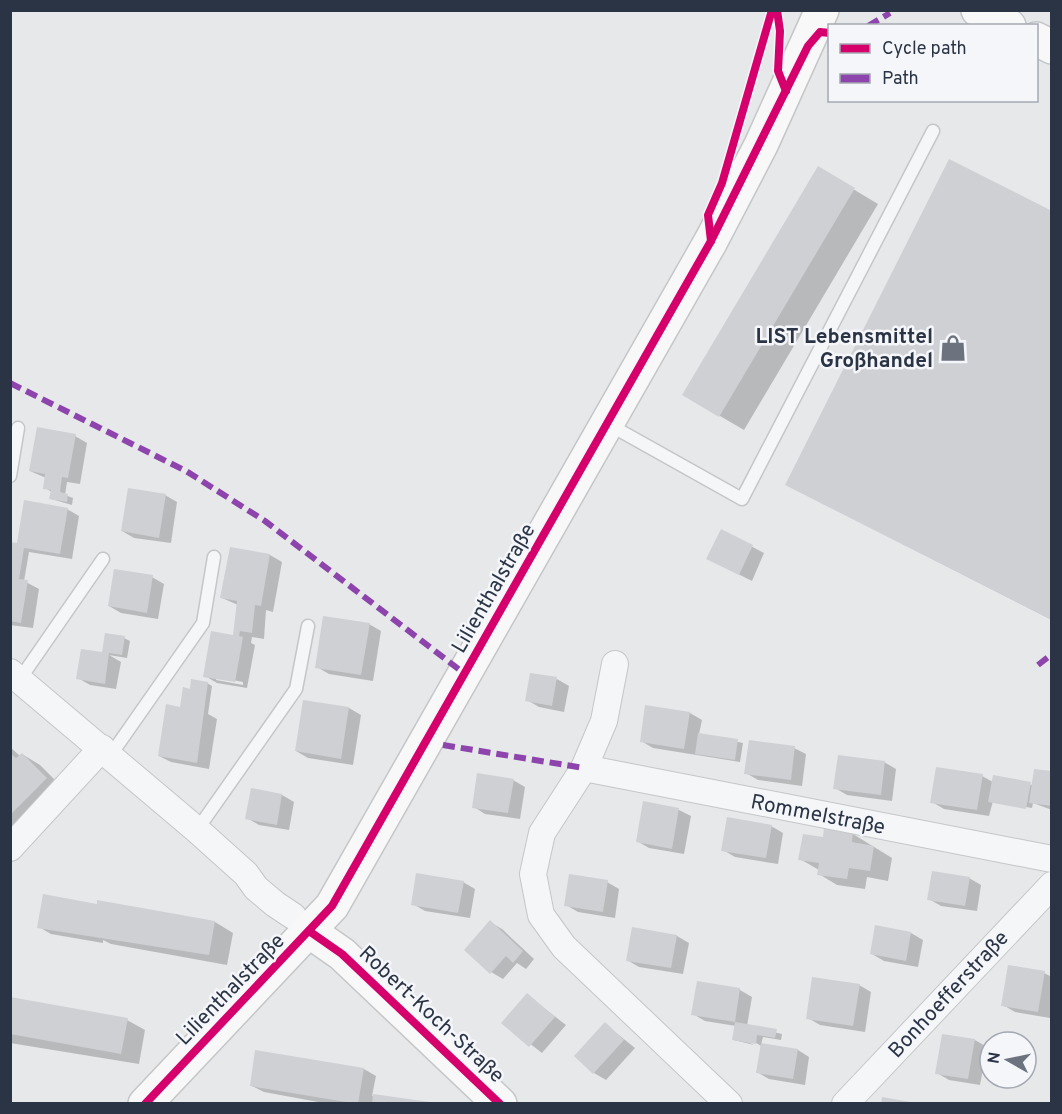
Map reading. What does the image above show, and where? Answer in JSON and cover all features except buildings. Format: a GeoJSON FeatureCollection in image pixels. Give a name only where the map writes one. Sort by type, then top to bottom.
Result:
{"type":"FeatureCollection","features":[{"type":"Feature","properties":{"kind":"street"},"geometry":{"type":"LineString","coordinates":[[978,10],[1005,24]]}},
{"type":"Feature","properties":{"kind":"street","name":"Lilienthalstraße"},"geometry":{"type":"LineString","coordinates":[[145,1104],[332,906],[342,890],[711,241],[761,145],[817,21]]}},
{"type":"Feature","properties":{"kind":"street"},"geometry":{"type":"LineString","coordinates":[[1038,40],[1052,47]]}},
{"type":"Feature","properties":{"kind":"street"},"geometry":{"type":"LineString","coordinates":[[615,664],[604,721],[584,768],[542,833],[533,874],[541,915],[564,947],[729,1104]]}},
{"type":"Feature","properties":{"kind":"street"},"geometry":{"type":"LineString","coordinates":[[15,676],[246,874],[261,882],[289,907],[309,930]]}},
{"type":"Feature","properties":{"kind":"street"},"geometry":{"type":"LineString","coordinates":[[10,848],[106,752]]}},
{"type":"Feature","properties":{"kind":"street","name":"Rommelstraße"},"geometry":{"type":"LineString","coordinates":[[584,768],[1052,859]]}},
{"type":"Feature","properties":{"kind":"street","name":"Bonhoefferstraße"},"geometry":{"type":"LineString","coordinates":[[845,1104],[1052,885]]}},
{"type":"Feature","properties":{"kind":"street","name":"Robert-Koch-Straße"},"geometry":{"type":"LineString","coordinates":[[309,930],[329,954],[361,984],[382,995],[500,1104]]}},
{"type":"Feature","properties":{"kind":"lane"},"geometry":{"type":"LineString","coordinates":[[607,423],[742,499],[933,131]]}},
{"type":"Feature","properties":{"kind":"lane"},"geometry":{"type":"LineString","coordinates":[[10,476],[18,428]]}},
{"type":"Feature","properties":{"kind":"lane"},"geometry":{"type":"LineString","coordinates":[[106,752],[203,623],[214,557]]}},
{"type":"Feature","properties":{"kind":"lane"},"geometry":{"type":"LineString","coordinates":[[15,676],[103,559]]}},
{"type":"Feature","properties":{"kind":"lane"},"geometry":{"type":"LineString","coordinates":[[197,830],[296,689],[308,626]]}},
{"type":"Feature","properties":{"kind":"marked path"},"geometry":{"type":"LineString","coordinates":[[871,24],[890,13]]}},
{"type":"Feature","properties":{"kind":"marked path"},"geometry":{"type":"LineString","coordinates":[[10,383],[186,471],[265,521],[465,674]]}},
{"type":"Feature","properties":{"kind":"marked path"},"geometry":{"type":"LineString","coordinates":[[1038,665],[1052,654]]}},
{"type":"Feature","properties":{"kind":"marked path"},"geometry":{"type":"LineString","coordinates":[[443,745],[584,768]]}},
{"type":"Feature","properties":{"kind":"cycle path"},"geometry":{"type":"LineString","coordinates":[[711,241],[708,215],[722,183],[772,10]]}},
{"type":"Feature","properties":{"kind":"cycle path"},"geometry":{"type":"LineString","coordinates":[[777,10],[780,31],[778,71],[786,91]]}},
{"type":"Feature","properties":{"kind":"cycle path"},"geometry":{"type":"LineString","coordinates":[[145,1104],[332,906],[711,241],[808,46],[820,32],[828,33]]}},
{"type":"Feature","properties":{"kind":"cycle path"},"geometry":{"type":"LineString","coordinates":[[309,931],[342,954],[500,1104]]}},
{"type":"Feature","properties":{"kind":"place","name":"LIST Lebensmittel Großhandel"},"geometry":{"type":"Point","coordinates":[953,348]}}]}
